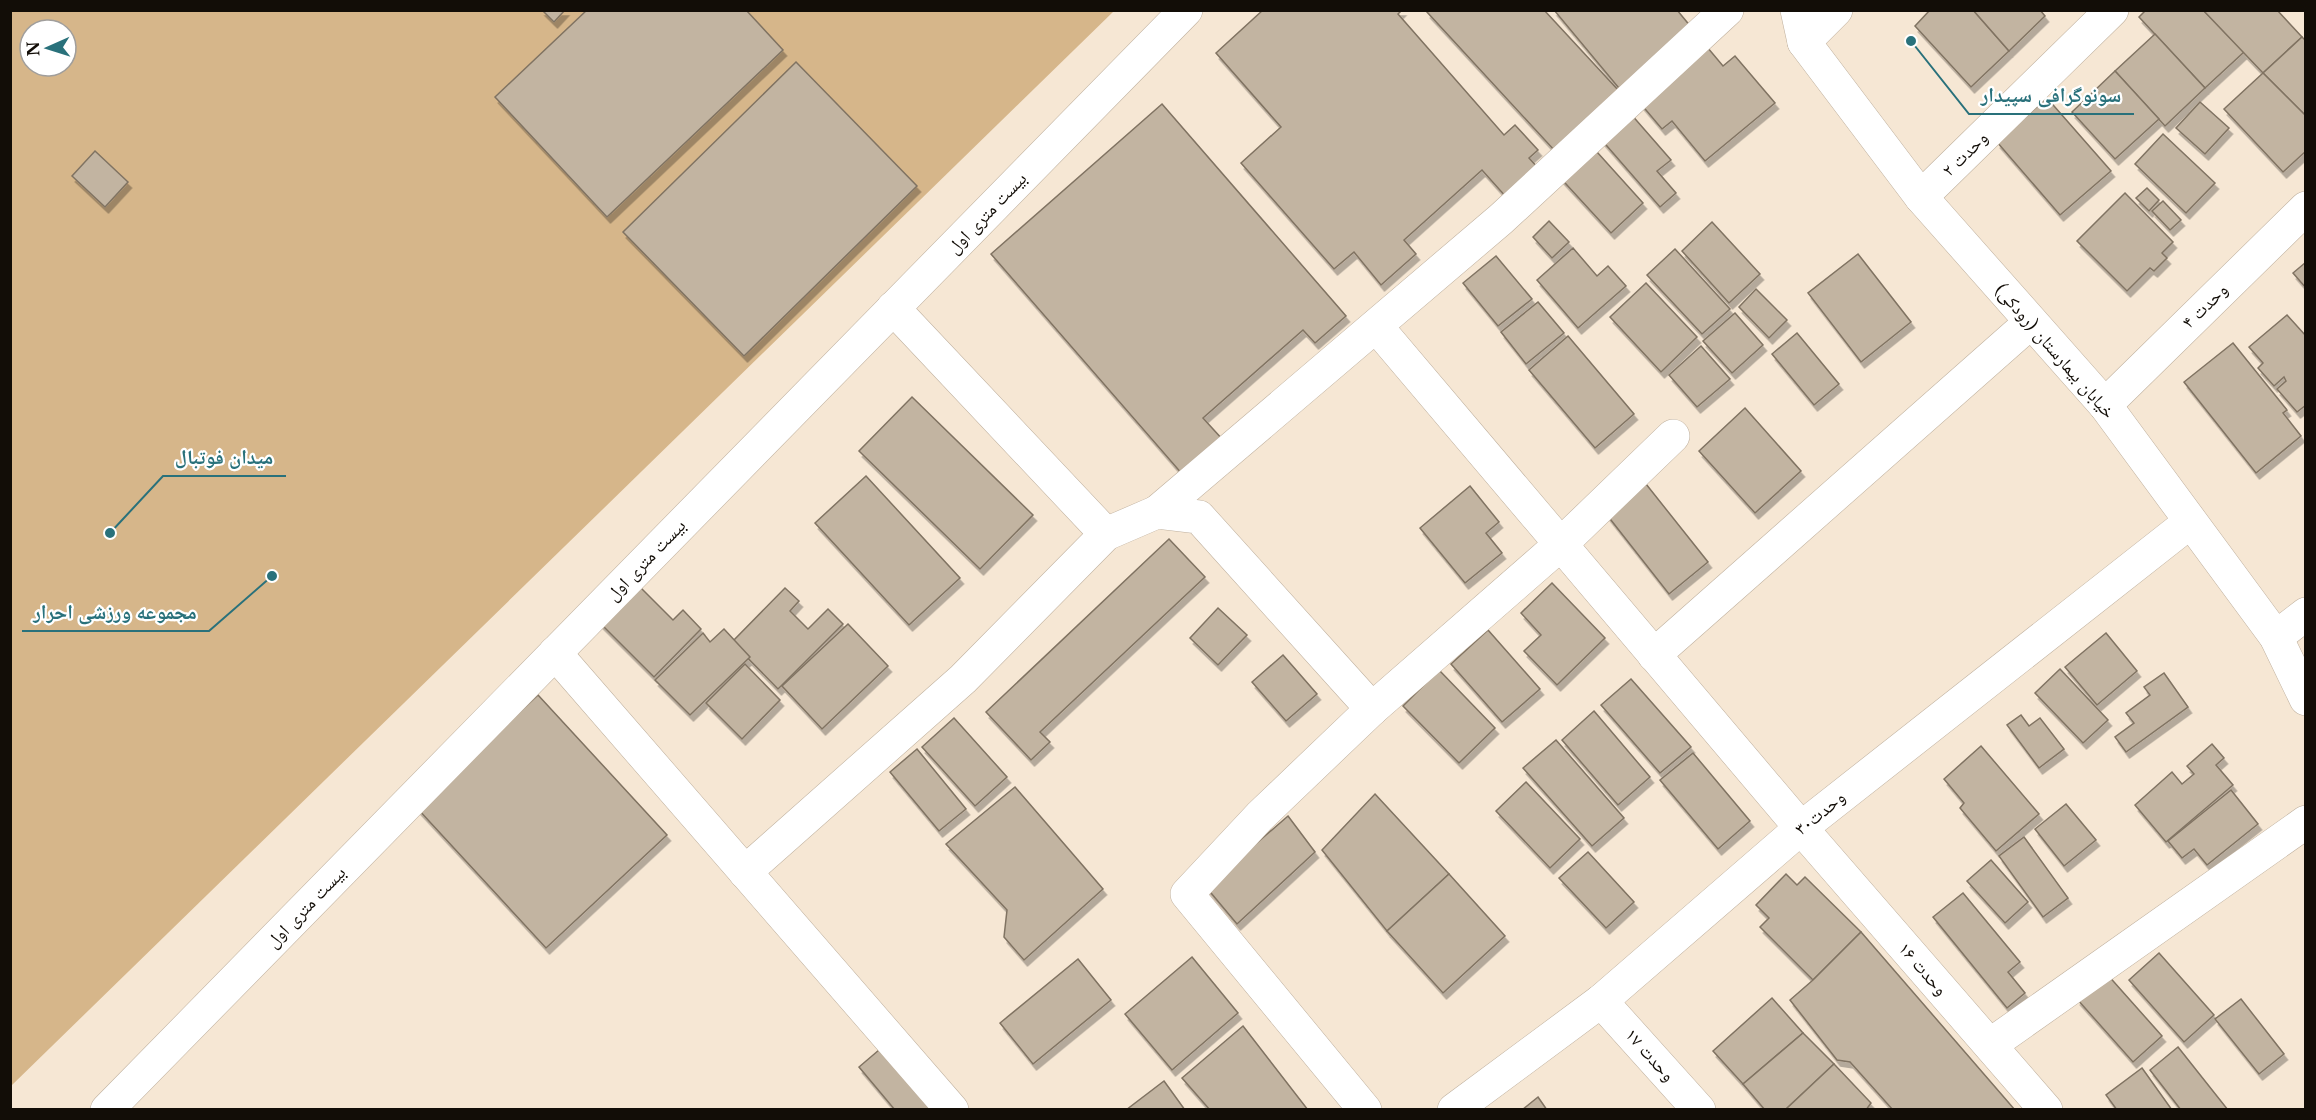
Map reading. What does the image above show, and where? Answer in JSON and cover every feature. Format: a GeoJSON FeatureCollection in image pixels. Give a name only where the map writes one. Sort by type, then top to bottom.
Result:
{"type":"FeatureCollection","features":[{"type":"Feature","properties":{"kind":"street","name":"بیست متری اول"},"geometry":{"type":"LineString","coordinates":[[107,1110],[1186,10]]}},
{"type":"Feature","properties":{"kind":"street"},"geometry":{"type":"LineString","coordinates":[[745,872],[963,679],[1106,534],[1157,512],[1501,219],[1727,10]]}},
{"type":"Feature","properties":{"kind":"street"},"geometry":{"type":"LineString","coordinates":[[1801,26],[1836,10]]}},
{"type":"Feature","properties":{"kind":"street","name":"وحدت ۲"},"geometry":{"type":"LineString","coordinates":[[1921,197],[2112,10]]}},
{"type":"Feature","properties":{"kind":"street","name":"خیابان بیمارستان (رودکی)"},"geometry":{"type":"LineString","coordinates":[[1801,26],[1921,197],[2105,405],[2276,637],[2306,699]]}},
{"type":"Feature","properties":{"kind":"street","name":"وحدت ۴"},"geometry":{"type":"LineString","coordinates":[[2105,405],[2306,208]]}},
{"type":"Feature","properties":{"kind":"street"},"geometry":{"type":"LineString","coordinates":[[893,308],[1106,534]]}},
{"type":"Feature","properties":{"kind":"street"},"geometry":{"type":"LineString","coordinates":[[1654,655],[2031,322]]}},
{"type":"Feature","properties":{"kind":"street","name":"وحدت ۱۶"},"geometry":{"type":"LineString","coordinates":[[1376,326],[1800,828],[2046,1110]]}},
{"type":"Feature","properties":{"kind":"street"},"geometry":{"type":"LineString","coordinates":[[1365,1110],[1187,894],[1260,816],[1372,709],[1561,544],[1673,436]]}},
{"type":"Feature","properties":{"kind":"street"},"geometry":{"type":"LineString","coordinates":[[1157,512],[1199,517],[1372,709]]}},
{"type":"Feature","properties":{"kind":"street","name":"وحدت۳۰"},"geometry":{"type":"LineString","coordinates":[[1454,1110],[1600,1001],[1800,828],[2190,522]]}},
{"type":"Feature","properties":{"kind":"street"},"geometry":{"type":"LineString","coordinates":[[2276,637],[2306,614]]}},
{"type":"Feature","properties":{"kind":"street"},"geometry":{"type":"LineString","coordinates":[[555,652],[952,1110]]}},
{"type":"Feature","properties":{"kind":"street"},"geometry":{"type":"LineString","coordinates":[[1990,1046],[2306,822]]}},
{"type":"Feature","properties":{"kind":"street","name":"وحدت ۱۷"},"geometry":{"type":"LineString","coordinates":[[1600,1001],[1699,1110]]}},
{"type":"Feature","properties":{"kind":"shaded area"},"geometry":{"type":"Polygon","coordinates":[[[11,11],[1114,11],[11,1086],[11,11]]]}},
{"type":"Feature","properties":{"kind":"building"},"geometry":{"type":"Polygon","coordinates":[[[542,10],[565,10],[554,22],[542,10]]]}},
{"type":"Feature","properties":{"kind":"building"},"geometry":{"type":"Polygon","coordinates":[[[587,10],[746,10],[783,50],[607,217],[495,97],[587,10]]]}},
{"type":"Feature","properties":{"kind":"building"},"geometry":{"type":"Polygon","coordinates":[[[1263,10],[1402,10],[1398,14],[1504,135],[1515,125],[1538,150],[1529,158],[1539,169],[1507,198],[1482,170],[1404,240],[1416,254],[1381,285],[1354,252],[1334,269],[1241,163],[1281,127],[1216,53],[1263,10]]]}},
{"type":"Feature","properties":{"kind":"building"},"geometry":{"type":"Polygon","coordinates":[[[1428,10],[1544,10],[1619,91],[1555,151],[1427,12],[1428,10]]]}},
{"type":"Feature","properties":{"kind":"building"},"geometry":{"type":"Polygon","coordinates":[[[1554,10],[1677,10],[1696,33],[1623,93],[1554,10]]]}},
{"type":"Feature","properties":{"kind":"building"},"geometry":{"type":"Polygon","coordinates":[[[1930,10],[1973,10],[2009,51],[1971,87],[1915,26],[1930,10]]]}},
{"type":"Feature","properties":{"kind":"building"},"geometry":{"type":"Polygon","coordinates":[[[1973,10],[2040,10],[2045,16],[2009,51],[1973,10]]]}},
{"type":"Feature","properties":{"kind":"building"},"geometry":{"type":"Polygon","coordinates":[[[2146,10],[2203,10],[2244,52],[2205,88],[2139,17],[2146,10]]]}},
{"type":"Feature","properties":{"kind":"building"},"geometry":{"type":"Polygon","coordinates":[[[2203,10],[2277,10],[2302,37],[2263,73],[2203,10]]]}},
{"type":"Feature","properties":{"kind":"building"},"geometry":{"type":"Polygon","coordinates":[[[2155,34],[2205,88],[2165,126],[2115,71],[2155,34]]]}},
{"type":"Feature","properties":{"kind":"building"},"geometry":{"type":"Polygon","coordinates":[[[2302,37],[2306,41],[2306,116],[2263,73],[2302,37]]]}},
{"type":"Feature","properties":{"kind":"building"},"geometry":{"type":"Polygon","coordinates":[[[1702,41],[1723,66],[1735,56],[1775,103],[1705,161],[1672,121],[1662,129],[1635,97],[1702,41]]]}},
{"type":"Feature","properties":{"kind":"building"},"geometry":{"type":"Polygon","coordinates":[[[796,62],[917,186],[744,356],[623,232],[796,62]]]}},
{"type":"Feature","properties":{"kind":"building"},"geometry":{"type":"Polygon","coordinates":[[[2115,71],[2159,119],[2115,159],[2072,112],[2115,71]]]}},
{"type":"Feature","properties":{"kind":"building"},"geometry":{"type":"Polygon","coordinates":[[[2263,73],[2306,116],[2306,151],[2283,172],[2224,109],[2263,73]]]}},
{"type":"Feature","properties":{"kind":"building"},"geometry":{"type":"Polygon","coordinates":[[[2047,98],[2111,171],[2060,215],[1997,142],[2047,98]]]}},
{"type":"Feature","properties":{"kind":"building"},"geometry":{"type":"Polygon","coordinates":[[[2200,102],[2229,128],[2205,154],[2176,128],[2200,102]]]}},
{"type":"Feature","properties":{"kind":"building"},"geometry":{"type":"Polygon","coordinates":[[[1162,104],[1346,316],[1315,343],[1303,330],[1203,418],[1223,440],[1183,475],[991,254],[1162,104]]]}},
{"type":"Feature","properties":{"kind":"building"},"geometry":{"type":"Polygon","coordinates":[[[1630,113],[1671,160],[1657,171],[1676,193],[1660,207],[1600,138],[1630,113]]]}},
{"type":"Feature","properties":{"kind":"building"},"geometry":{"type":"Polygon","coordinates":[[[2163,134],[2215,183],[2186,213],[2135,164],[2163,134]]]}},
{"type":"Feature","properties":{"kind":"building"},"geometry":{"type":"Polygon","coordinates":[[[1588,142],[1643,203],[1611,233],[1555,172],[1588,142]]]}},
{"type":"Feature","properties":{"kind":"building"},"geometry":{"type":"Polygon","coordinates":[[[95,151],[128,182],[105,207],[72,176],[95,151]]]}},
{"type":"Feature","properties":{"kind":"building"},"geometry":{"type":"Polygon","coordinates":[[[2147,188],[2159,200],[2149,211],[2136,198],[2147,188]]]}},
{"type":"Feature","properties":{"kind":"building"},"geometry":{"type":"Polygon","coordinates":[[[2125,193],[2173,242],[2162,253],[2167,258],[2154,271],[2150,268],[2127,291],[2077,241],[2125,193]]]}},
{"type":"Feature","properties":{"kind":"building"},"geometry":{"type":"Polygon","coordinates":[[[2163,201],[2181,220],[2170,230],[2152,211],[2163,201]]]}},
{"type":"Feature","properties":{"kind":"building"},"geometry":{"type":"Polygon","coordinates":[[[1549,221],[1569,242],[1552,258],[1533,237],[1549,221]]]}},
{"type":"Feature","properties":{"kind":"building"},"geometry":{"type":"Polygon","coordinates":[[[1712,222],[1760,274],[1729,303],[1682,251],[1712,222]]]}},
{"type":"Feature","properties":{"kind":"building"},"geometry":{"type":"Polygon","coordinates":[[[1573,248],[1597,276],[1608,266],[1626,286],[1578,328],[1537,280],[1573,248]]]}},
{"type":"Feature","properties":{"kind":"building"},"geometry":{"type":"Polygon","coordinates":[[[1675,249],[1730,309],[1702,334],[1647,275],[1675,249]]]}},
{"type":"Feature","properties":{"kind":"building"},"geometry":{"type":"Polygon","coordinates":[[[1858,254],[1911,322],[1861,362],[1808,293],[1858,254]]]}},
{"type":"Feature","properties":{"kind":"building"},"geometry":{"type":"Polygon","coordinates":[[[1496,256],[1532,299],[1498,326],[1463,283],[1496,256]]]}},
{"type":"Feature","properties":{"kind":"building"},"geometry":{"type":"Polygon","coordinates":[[[2306,262],[2306,288],[2293,273],[2306,262]]]}},
{"type":"Feature","properties":{"kind":"building"},"geometry":{"type":"Polygon","coordinates":[[[1646,283],[1697,337],[1661,372],[1610,317],[1646,283]]]}},
{"type":"Feature","properties":{"kind":"building"},"geometry":{"type":"Polygon","coordinates":[[[1756,289],[1787,320],[1769,338],[1739,307],[1756,289]]]}},
{"type":"Feature","properties":{"kind":"building"},"geometry":{"type":"Polygon","coordinates":[[[1538,302],[1564,333],[1526,364],[1501,332],[1538,302]]]}},
{"type":"Feature","properties":{"kind":"building"},"geometry":{"type":"Polygon","coordinates":[[[1735,313],[1763,345],[1732,373],[1703,341],[1735,313]]]}},
{"type":"Feature","properties":{"kind":"building"},"geometry":{"type":"Polygon","coordinates":[[[2287,315],[2306,336],[2306,405],[2297,412],[2277,389],[2286,381],[2284,377],[2274,386],[2258,368],[2263,363],[2249,347],[2287,315]]]}},
{"type":"Feature","properties":{"kind":"building"},"geometry":{"type":"Polygon","coordinates":[[[1797,333],[1839,384],[1814,405],[1772,354],[1797,333]]]}},
{"type":"Feature","properties":{"kind":"building"},"geometry":{"type":"Polygon","coordinates":[[[1568,336],[1634,414],[1595,448],[1529,370],[1568,336]]]}},
{"type":"Feature","properties":{"kind":"building"},"geometry":{"type":"Polygon","coordinates":[[[2233,343],[2287,410],[2283,413],[2301,436],[2256,473],[2184,382],[2233,343]]]}},
{"type":"Feature","properties":{"kind":"building"},"geometry":{"type":"Polygon","coordinates":[[[1701,346],[1730,379],[1697,407],[1669,375],[1701,346]]]}},
{"type":"Feature","properties":{"kind":"building"},"geometry":{"type":"Polygon","coordinates":[[[912,397],[1033,515],[980,569],[859,451],[912,397]]]}},
{"type":"Feature","properties":{"kind":"building"},"geometry":{"type":"Polygon","coordinates":[[[1745,408],[1801,471],[1755,513],[1699,451],[1745,408]]]}},
{"type":"Feature","properties":{"kind":"building"},"geometry":{"type":"Polygon","coordinates":[[[866,476],[960,578],[909,625],[815,523],[866,476]]]}},
{"type":"Feature","properties":{"kind":"building"},"geometry":{"type":"Polygon","coordinates":[[[1646,484],[1708,562],[1669,594],[1607,515],[1646,484]]]}},
{"type":"Feature","properties":{"kind":"building"},"geometry":{"type":"Polygon","coordinates":[[[1470,486],[1499,522],[1486,533],[1502,553],[1465,583],[1420,528],[1470,486]]]}},
{"type":"Feature","properties":{"kind":"building"},"geometry":{"type":"Polygon","coordinates":[[[1169,539],[1205,577],[1040,732],[1050,742],[1031,760],[986,712],[1169,539]]]}},
{"type":"Feature","properties":{"kind":"building"},"geometry":{"type":"Polygon","coordinates":[[[636,583],[673,620],[683,610],[701,629],[654,677],[598,621],[636,583]]]}},
{"type":"Feature","properties":{"kind":"building"},"geometry":{"type":"Polygon","coordinates":[[[1552,583],[1605,638],[1557,685],[1524,651],[1541,635],[1521,613],[1552,583]]]}},
{"type":"Feature","properties":{"kind":"building"},"geometry":{"type":"Polygon","coordinates":[[[785,588],[799,601],[790,611],[808,629],[828,609],[843,624],[778,689],[732,642],[785,588]]]}},
{"type":"Feature","properties":{"kind":"building"},"geometry":{"type":"Polygon","coordinates":[[[1218,608],[1247,635],[1218,665],[1190,638],[1218,608]]]}},
{"type":"Feature","properties":{"kind":"building"},"geometry":{"type":"Polygon","coordinates":[[[848,624],[888,666],[822,729],[782,686],[848,624]]]}},
{"type":"Feature","properties":{"kind":"building"},"geometry":{"type":"Polygon","coordinates":[[[724,629],[750,657],[690,715],[655,680],[703,633],[710,642],[724,629]]]}},
{"type":"Feature","properties":{"kind":"building"},"geometry":{"type":"Polygon","coordinates":[[[1488,630],[1540,689],[1502,722],[1451,664],[1488,630]]]}},
{"type":"Feature","properties":{"kind":"building"},"geometry":{"type":"Polygon","coordinates":[[[2106,633],[2137,671],[2097,705],[2065,667],[2106,633]]]}},
{"type":"Feature","properties":{"kind":"building"},"geometry":{"type":"Polygon","coordinates":[[[1283,655],[1317,694],[1286,721],[1252,682],[1283,655]]]}},
{"type":"Feature","properties":{"kind":"building"},"geometry":{"type":"Polygon","coordinates":[[[745,664],[780,700],[742,739],[706,703],[745,664]]]}},
{"type":"Feature","properties":{"kind":"building"},"geometry":{"type":"Polygon","coordinates":[[[2060,669],[2108,720],[2083,743],[2035,693],[2060,669]]]}},
{"type":"Feature","properties":{"kind":"building"},"geometry":{"type":"Polygon","coordinates":[[[1439,670],[1495,728],[1459,763],[1403,706],[1439,670]]]}},
{"type":"Feature","properties":{"kind":"building"},"geometry":{"type":"Polygon","coordinates":[[[2164,673],[2188,707],[2126,752],[2115,737],[2134,723],[2126,713],[2150,695],[2144,687],[2164,673]]]}},
{"type":"Feature","properties":{"kind":"building"},"geometry":{"type":"Polygon","coordinates":[[[1631,679],[1691,747],[1660,773],[1601,705],[1631,679]]]}},
{"type":"Feature","properties":{"kind":"building"},"geometry":{"type":"Polygon","coordinates":[[[538,695],[667,835],[546,948],[417,808],[538,695]]]}},
{"type":"Feature","properties":{"kind":"building"},"geometry":{"type":"Polygon","coordinates":[[[1594,711],[1650,777],[1618,805],[1562,740],[1594,711]]]}},
{"type":"Feature","properties":{"kind":"building"},"geometry":{"type":"Polygon","coordinates":[[[2021,715],[2029,726],[2040,718],[2064,749],[2039,768],[2007,725],[2021,715]]]}},
{"type":"Feature","properties":{"kind":"building"},"geometry":{"type":"Polygon","coordinates":[[[954,718],[1007,777],[975,806],[922,747],[954,718]]]}},
{"type":"Feature","properties":{"kind":"building"},"geometry":{"type":"Polygon","coordinates":[[[1556,740],[1624,818],[1592,846],[1523,768],[1556,740]]]}},
{"type":"Feature","properties":{"kind":"building"},"geometry":{"type":"Polygon","coordinates":[[[2212,744],[2224,758],[2216,765],[2233,785],[2166,842],[2135,805],[2172,772],[2182,784],[2194,774],[2187,766],[2212,744]]]}},
{"type":"Feature","properties":{"kind":"building"},"geometry":{"type":"Polygon","coordinates":[[[1981,746],[2039,814],[1996,851],[1960,808],[1964,803],[1944,779],[1981,746]]]}},
{"type":"Feature","properties":{"kind":"building"},"geometry":{"type":"Polygon","coordinates":[[[917,749],[966,809],[939,831],[890,772],[917,749]]]}},
{"type":"Feature","properties":{"kind":"building"},"geometry":{"type":"Polygon","coordinates":[[[1693,753],[1750,821],[1718,849],[1660,780],[1693,753]]]}},
{"type":"Feature","properties":{"kind":"building"},"geometry":{"type":"Polygon","coordinates":[[[1526,782],[1580,839],[1550,868],[1496,811],[1526,782]]]}},
{"type":"Feature","properties":{"kind":"building"},"geometry":{"type":"Polygon","coordinates":[[[1015,787],[1103,889],[1024,960],[1004,937],[1007,910],[946,844],[1015,787]]]}},
{"type":"Feature","properties":{"kind":"building"},"geometry":{"type":"Polygon","coordinates":[[[2231,790],[2258,824],[2207,865],[2194,849],[2182,858],[2168,841],[2231,790]]]}},
{"type":"Feature","properties":{"kind":"building"},"geometry":{"type":"Polygon","coordinates":[[[1375,794],[1449,874],[1387,931],[1322,850],[1375,794]]]}},
{"type":"Feature","properties":{"kind":"building"},"geometry":{"type":"Polygon","coordinates":[[[2066,804],[2096,840],[2064,866],[2035,829],[2066,804]]]}},
{"type":"Feature","properties":{"kind":"building"},"geometry":{"type":"Polygon","coordinates":[[[1288,816],[1315,852],[1237,924],[1206,887],[1288,816]]]}},
{"type":"Feature","properties":{"kind":"building"},"geometry":{"type":"Polygon","coordinates":[[[2024,837],[2068,898],[2043,917],[1999,856],[2024,837]]]}},
{"type":"Feature","properties":{"kind":"building"},"geometry":{"type":"Polygon","coordinates":[[[1588,852],[1634,902],[1606,928],[1559,878],[1588,852]]]}},
{"type":"Feature","properties":{"kind":"building"},"geometry":{"type":"Polygon","coordinates":[[[1991,860],[2028,902],[2005,923],[1967,881],[1991,860]]]}},
{"type":"Feature","properties":{"kind":"building"},"geometry":{"type":"Polygon","coordinates":[[[1449,874],[1505,936],[1443,993],[1387,931],[1449,874]]]}},
{"type":"Feature","properties":{"kind":"building"},"geometry":{"type":"Polygon","coordinates":[[[1786,874],[1797,885],[1805,877],[1861,932],[1813,980],[1760,927],[1769,918],[1756,905],[1786,874]]]}},
{"type":"Feature","properties":{"kind":"building"},"geometry":{"type":"Polygon","coordinates":[[[1963,893],[2020,962],[2008,972],[2025,993],[2007,1008],[1933,917],[1963,893]]]}},
{"type":"Feature","properties":{"kind":"building"},"geometry":{"type":"Polygon","coordinates":[[[1861,932],[2015,1110],[1893,1110],[1850,1062],[1837,1060],[1790,1000],[1861,932]]]}},
{"type":"Feature","properties":{"kind":"building"},"geometry":{"type":"Polygon","coordinates":[[[2159,953],[2214,1015],[2184,1042],[2129,980],[2159,953]]]}},
{"type":"Feature","properties":{"kind":"building"},"geometry":{"type":"Polygon","coordinates":[[[1192,957],[1238,1013],[1172,1070],[1125,1014],[1192,957]]]}},
{"type":"Feature","properties":{"kind":"building"},"geometry":{"type":"Polygon","coordinates":[[[1078,959],[1111,1000],[1033,1064],[1000,1023],[1078,959]]]}},
{"type":"Feature","properties":{"kind":"building"},"geometry":{"type":"Polygon","coordinates":[[[2106,973],[2162,1036],[2133,1062],[2077,999],[2106,973]]]}},
{"type":"Feature","properties":{"kind":"building"},"geometry":{"type":"Polygon","coordinates":[[[1772,998],[1803,1033],[1743,1084],[1713,1051],[1772,998]]]}},
{"type":"Feature","properties":{"kind":"building"},"geometry":{"type":"Polygon","coordinates":[[[2241,999],[2284,1054],[2259,1074],[2215,1019],[2241,999]]]}},
{"type":"Feature","properties":{"kind":"building"},"geometry":{"type":"Polygon","coordinates":[[[1243,1026],[1308,1110],[1210,1110],[1182,1078],[1243,1026]]]}},
{"type":"Feature","properties":{"kind":"building"},"geometry":{"type":"Polygon","coordinates":[[[1803,1033],[1834,1064],[1785,1110],[1765,1110],[1743,1084],[1803,1033]]]}},
{"type":"Feature","properties":{"kind":"building"},"geometry":{"type":"Polygon","coordinates":[[[886,1044],[938,1110],[895,1110],[859,1067],[886,1044]]]}},
{"type":"Feature","properties":{"kind":"building"},"geometry":{"type":"Polygon","coordinates":[[[2178,1047],[2228,1110],[2181,1110],[2150,1070],[2178,1047]]]}},
{"type":"Feature","properties":{"kind":"building"},"geometry":{"type":"Polygon","coordinates":[[[1834,1064],[1871,1103],[1866,1110],[1785,1110],[1834,1064]]]}},
{"type":"Feature","properties":{"kind":"building"},"geometry":{"type":"Polygon","coordinates":[[[2142,1068],[2172,1110],[2117,1110],[2106,1095],[2142,1068]]]}},
{"type":"Feature","properties":{"kind":"building"},"geometry":{"type":"Polygon","coordinates":[[[1164,1081],[1185,1110],[1126,1110],[1164,1081]]]}},
{"type":"Feature","properties":{"kind":"building"},"geometry":{"type":"Polygon","coordinates":[[[1538,1097],[1547,1110],[1522,1110],[1538,1097]]]}},
{"type":"Feature","properties":{"kind":"place","name":"سونوگرافی سپیدار"},"geometry":{"type":"Point","coordinates":[1911,41]}},
{"type":"Feature","properties":{"kind":"place","name":"میدان فوتبال"},"geometry":{"type":"Point","coordinates":[110,533]}},
{"type":"Feature","properties":{"kind":"place","name":"مجموعه ورزشی احرار"},"geometry":{"type":"Point","coordinates":[272,576]}}]}
